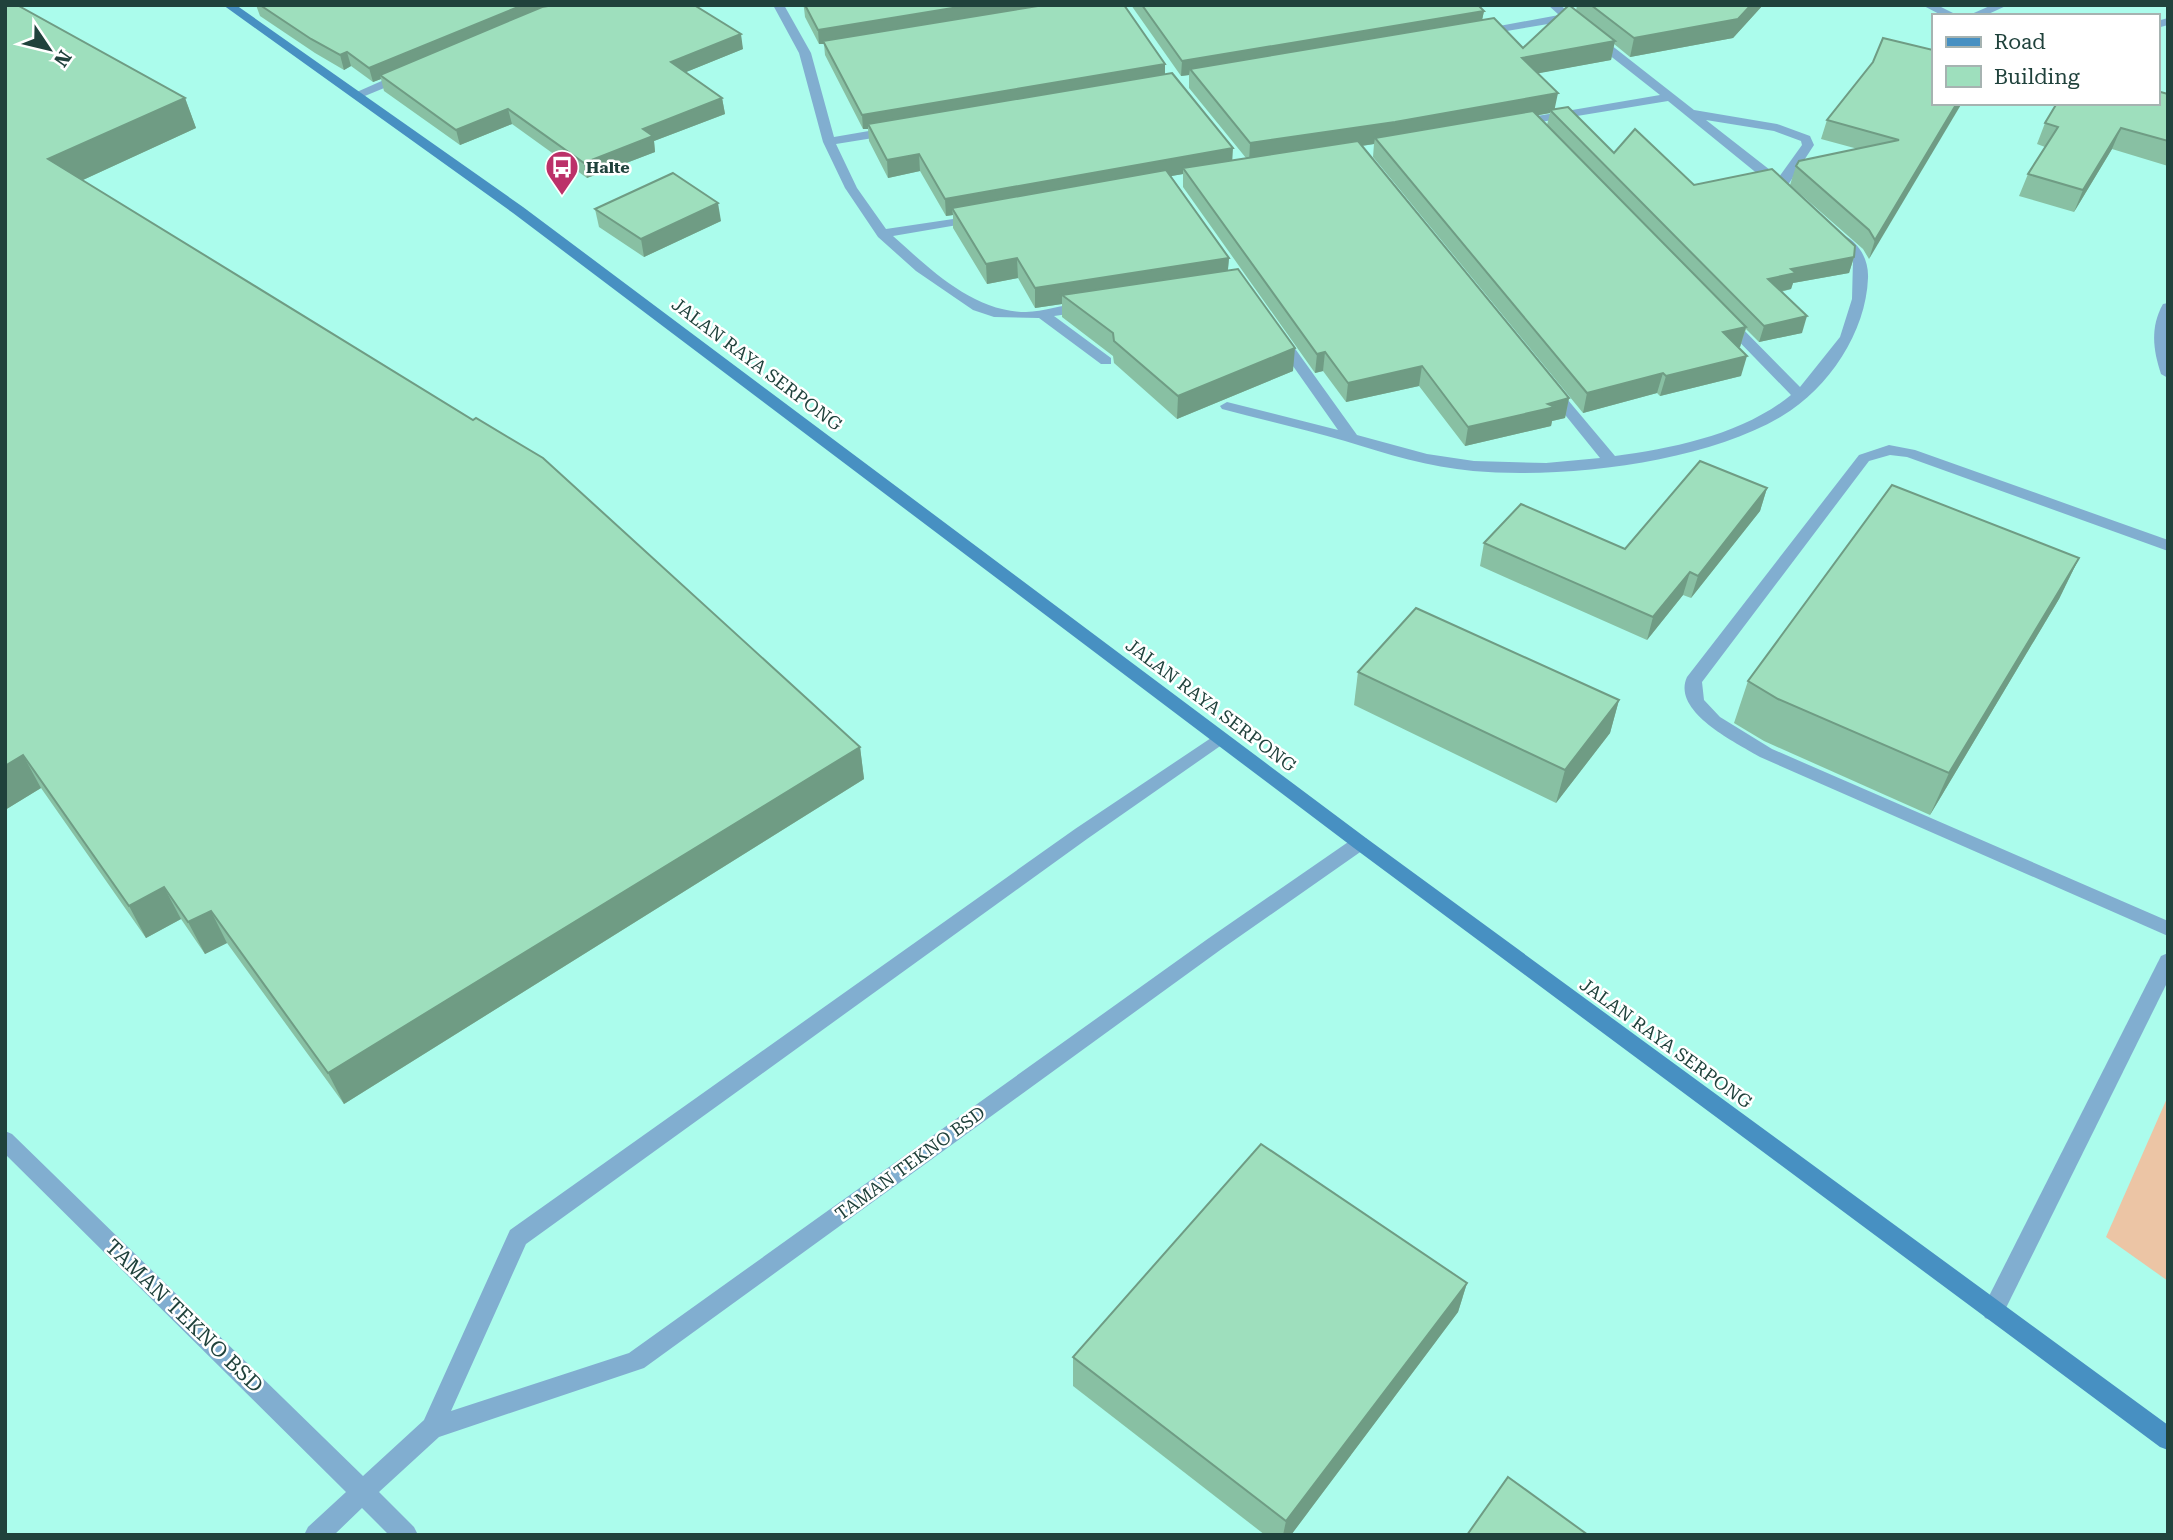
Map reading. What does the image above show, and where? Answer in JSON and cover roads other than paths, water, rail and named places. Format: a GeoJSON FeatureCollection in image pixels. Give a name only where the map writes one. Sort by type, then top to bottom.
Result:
{"type":"FeatureCollection","features":[{"type":"Feature","properties":{"kind":"main road","name":"JALAN RAYA SERPONG"},"geometry":{"type":"LineString","coordinates":[[228,5],[529,218],[1360,843],[2168,1439]]}},
{"type":"Feature","properties":{"kind":"street"},"geometry":{"type":"LineString","coordinates":[[778,5],[811,52],[829,142],[851,188],[883,234],[921,268],[978,307],[1005,316],[1043,315],[1096,306]]}},
{"type":"Feature","properties":{"kind":"street"},"geometry":{"type":"LineString","coordinates":[[1927,5],[1948,14]]}},
{"type":"Feature","properties":{"kind":"street"},"geometry":{"type":"LineString","coordinates":[[1978,14],[2003,5]]}},
{"type":"Feature","properties":{"kind":"street"},"geometry":{"type":"LineString","coordinates":[[1474,33],[1559,9],[1785,189],[1808,145],[1806,139],[1777,128],[1694,114]]}},
{"type":"Feature","properties":{"kind":"street"},"geometry":{"type":"LineString","coordinates":[[356,95],[420,69]]}},
{"type":"Feature","properties":{"kind":"street"},"geometry":{"type":"LineString","coordinates":[[1506,126],[1536,126],[1672,97]]}},
{"type":"Feature","properties":{"kind":"street"},"geometry":{"type":"LineString","coordinates":[[829,142],[909,128]]}},
{"type":"Feature","properties":{"kind":"street"},"geometry":{"type":"LineString","coordinates":[[883,234],[993,215]]}},
{"type":"Feature","properties":{"kind":"street"},"geometry":{"type":"LineString","coordinates":[[1227,406],[1399,454],[1476,466],[1542,467],[1610,460],[1705,443],[1777,413],[1830,365],[1854,325],[1860,261],[1828,228]]}},
{"type":"Feature","properties":{"kind":"street"},"geometry":{"type":"LineString","coordinates":[[1712,306],[1798,394]]}},
{"type":"Feature","properties":{"kind":"street"},"geometry":{"type":"LineString","coordinates":[[2168,307],[2159,328],[2158,349],[2168,374]]}},
{"type":"Feature","properties":{"kind":"street"},"geometry":{"type":"LineString","coordinates":[[1043,315],[1106,361]]}},
{"type":"Feature","properties":{"kind":"street"},"geometry":{"type":"LineString","coordinates":[[1273,327],[1352,439]]}},
{"type":"Feature","properties":{"kind":"street"},"geometry":{"type":"LineString","coordinates":[[1541,376],[1610,460]]}},
{"type":"Feature","properties":{"kind":"street"},"geometry":{"type":"LineString","coordinates":[[2168,546],[1910,453],[1878,451],[1864,458],[1693,681],[1696,702],[1714,720],[1766,753],[2168,929]]}},
{"type":"Feature","properties":{"kind":"street","name":"TAMAN TEKNO BSD"},"geometry":{"type":"LineString","coordinates":[[316,1535],[432,1428],[518,1237],[1220,738]]}},
{"type":"Feature","properties":{"kind":"street","name":"TAMAN TEKNO BSD"},"geometry":{"type":"LineString","coordinates":[[432,1428],[636,1361],[1216,943],[1360,843]]}},
{"type":"Feature","properties":{"kind":"street"},"geometry":{"type":"LineString","coordinates":[[1993,1311],[2168,961]]}},
{"type":"Feature","properties":{"kind":"street","name":"TAMAN TEKNO BSD"},"geometry":{"type":"LineString","coordinates":[[5,1140],[406,1535]]}},
{"type":"Feature","properties":{"kind":"place","name":"Halte"},"geometry":{"type":"Point","coordinates":[562,197]}}]}
